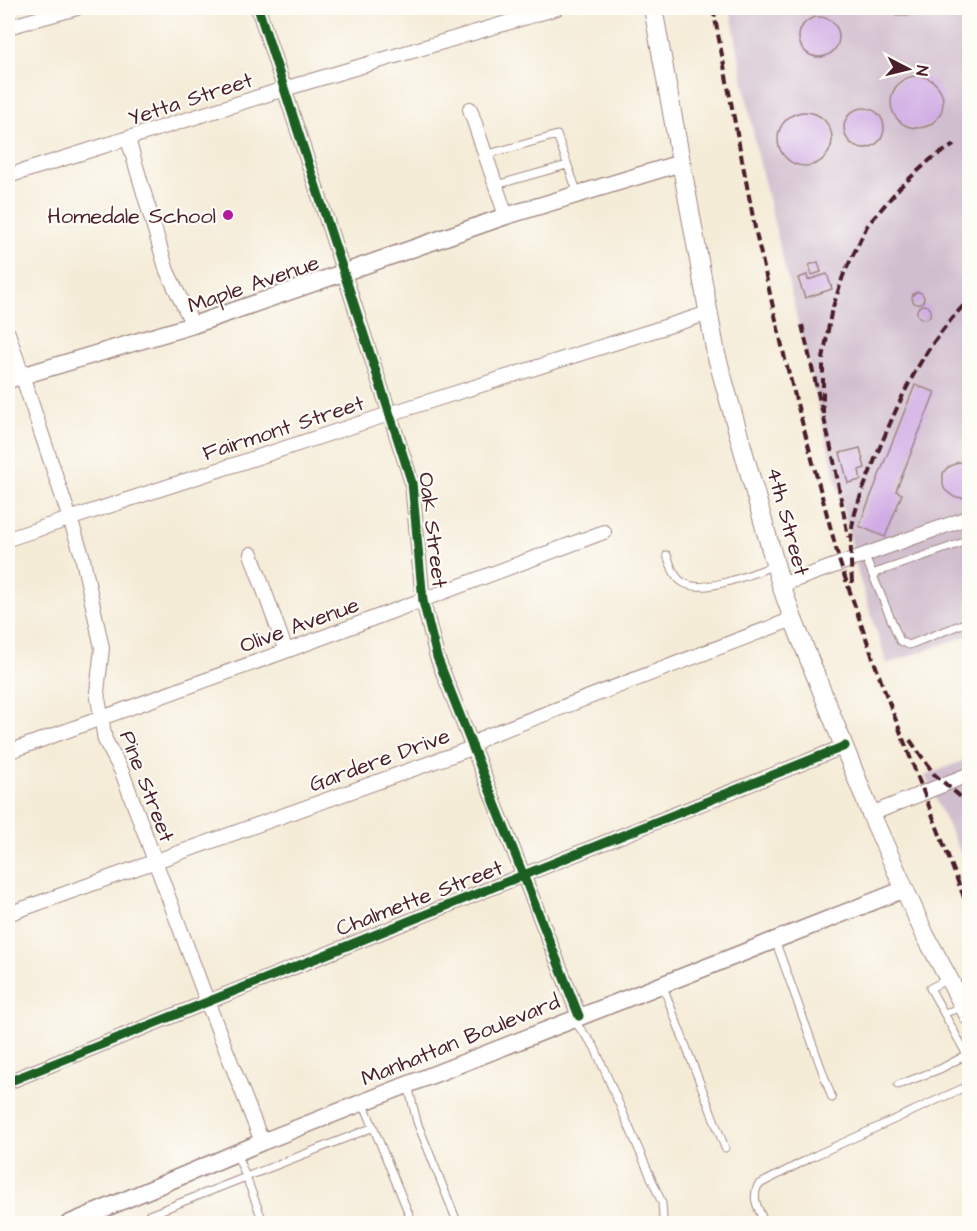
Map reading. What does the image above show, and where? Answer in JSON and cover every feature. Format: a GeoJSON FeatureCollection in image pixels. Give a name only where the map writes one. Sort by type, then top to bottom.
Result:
{"type":"FeatureCollection","features":[{"type":"Feature","properties":{"kind":"main road","name":"4th Street"},"geometry":{"type":"LineString","coordinates":[[653,8],[716,354],[781,585],[871,814],[925,935],[967,1012]]}},
{"type":"Feature","properties":{"kind":"street"},"geometry":{"type":"LineString","coordinates":[[8,27],[76,8]]}},
{"type":"Feature","properties":{"kind":"street","name":"Oak Street"},"geometry":{"type":"LineString","coordinates":[[258,8],[342,273],[412,483],[423,601],[437,657],[575,1018]]}},
{"type":"Feature","properties":{"kind":"street","name":"Yetta Street"},"geometry":{"type":"LineString","coordinates":[[8,176],[284,89],[557,8]]}},
{"type":"Feature","properties":{"kind":"street"},"geometry":{"type":"LineString","coordinates":[[470,109],[506,216]]}},
{"type":"Feature","properties":{"kind":"street"},"geometry":{"type":"LineString","coordinates":[[128,139],[167,271],[193,325]]}},
{"type":"Feature","properties":{"kind":"street","name":"Maple Avenue"},"geometry":{"type":"LineString","coordinates":[[15,378],[193,325],[506,216],[681,163]]}},
{"type":"Feature","properties":{"kind":"street","name":"Fairmont Street"},"geometry":{"type":"LineString","coordinates":[[8,539],[388,414],[709,313]]}},
{"type":"Feature","properties":{"kind":"street","name":"Pine Street"},"geometry":{"type":"LineString","coordinates":[[8,333],[15,378],[82,555],[102,648],[97,692],[105,740],[122,772],[262,1142]]}},
{"type":"Feature","properties":{"kind":"street"},"geometry":{"type":"LineString","coordinates":[[781,585],[969,517]]}},
{"type":"Feature","properties":{"kind":"street","name":"Olive Avenue"},"geometry":{"type":"LineString","coordinates":[[8,752],[423,601],[439,592],[604,532]]}},
{"type":"Feature","properties":{"kind":"street"},"geometry":{"type":"LineString","coordinates":[[251,554],[285,651]]}},
{"type":"Feature","properties":{"kind":"street","name":"Gardere Drive"},"geometry":{"type":"LineString","coordinates":[[8,914],[472,748],[487,736],[793,619]]}},
{"type":"Feature","properties":{"kind":"street","name":"Chalmette Street"},"geometry":{"type":"LineString","coordinates":[[8,1082],[845,746]]}},
{"type":"Feature","properties":{"kind":"street"},"geometry":{"type":"LineString","coordinates":[[871,814],[969,774]]}},
{"type":"Feature","properties":{"kind":"street","name":"Manhattan Boulevard"},"geometry":{"type":"LineString","coordinates":[[68,1224],[91,1220],[262,1142],[905,890]]}},
{"type":"Feature","properties":{"kind":"lane"},"geometry":{"type":"LineString","coordinates":[[485,155],[556,135],[578,194]]}},
{"type":"Feature","properties":{"kind":"lane"},"geometry":{"type":"LineString","coordinates":[[495,185],[567,165]]}},
{"type":"Feature","properties":{"kind":"lane"},"geometry":{"type":"LineString","coordinates":[[872,574],[969,540]]}},
{"type":"Feature","properties":{"kind":"lane"},"geometry":{"type":"LineString","coordinates":[[864,554],[900,641],[909,645],[969,621]]}},
{"type":"Feature","properties":{"kind":"lane"},"geometry":{"type":"LineString","coordinates":[[667,555],[676,577],[685,584],[706,587],[776,565]]}},
{"type":"Feature","properties":{"kind":"lane"},"geometry":{"type":"LineString","coordinates":[[775,940],[832,1098]]}},
{"type":"Feature","properties":{"kind":"lane"},"geometry":{"type":"LineString","coordinates":[[898,1085],[940,1069],[968,1054],[930,988],[948,979]]}},
{"type":"Feature","properties":{"kind":"lane"},"geometry":{"type":"LineString","coordinates":[[662,984],[725,1148]]}},
{"type":"Feature","properties":{"kind":"lane"},"geometry":{"type":"LineString","coordinates":[[944,1013],[967,1012]]}},
{"type":"Feature","properties":{"kind":"lane"},"geometry":{"type":"LineString","coordinates":[[575,1018],[599,1056],[662,1203],[662,1224]]}},
{"type":"Feature","properties":{"kind":"lane"},"geometry":{"type":"LineString","coordinates":[[408,1084],[417,1122],[458,1224]]}},
{"type":"Feature","properties":{"kind":"lane"},"geometry":{"type":"LineString","coordinates":[[765,1224],[754,1200],[758,1185],[816,1155],[969,1085]]}},
{"type":"Feature","properties":{"kind":"lane"},"geometry":{"type":"LineString","coordinates":[[363,1102],[413,1224]]}},
{"type":"Feature","properties":{"kind":"lane"},"geometry":{"type":"LineString","coordinates":[[152,1224],[149,1215],[374,1127]]}},
{"type":"Feature","properties":{"kind":"lane"},"geometry":{"type":"LineString","coordinates":[[236,1153],[264,1224]]}},
{"type":"Feature","properties":{"kind":"shaded area"},"geometry":{"type":"Polygon","coordinates":[[[730,8],[969,8],[969,635],[887,664],[860,580],[756,148],[730,8]]]}},
{"type":"Feature","properties":{"kind":"shaded area"},"geometry":{"type":"Polygon","coordinates":[[[969,758],[969,871],[925,776],[969,758]]]}},
{"type":"Feature","properties":{"kind":"building"},"geometry":{"type":"Polygon","coordinates":[[[884,8],[924,8],[907,16],[897,16],[884,8]]]}},
{"type":"Feature","properties":{"kind":"building"},"geometry":{"type":"Polygon","coordinates":[[[819,17],[833,23],[839,37],[833,51],[819,57],[805,51],[799,37],[805,23],[819,17]]]}},
{"type":"Feature","properties":{"kind":"building"},"geometry":{"type":"Polygon","coordinates":[[[912,76],[922,76],[936,83],[943,102],[936,121],[922,128],[912,128],[902,124],[895,117],[891,107],[891,97],[895,87],[902,80],[912,76]]]}},
{"type":"Feature","properties":{"kind":"building"},"geometry":{"type":"Polygon","coordinates":[[[864,108],[878,114],[884,128],[878,142],[864,148],[850,142],[844,128],[850,114],[864,108]]]}},
{"type":"Feature","properties":{"kind":"building"},"geometry":{"type":"Polygon","coordinates":[[[805,112],[815,114],[824,120],[830,129],[832,139],[830,149],[824,158],[815,164],[805,166],[795,164],[786,158],[780,149],[778,139],[780,129],[786,120],[795,114],[805,112]]]}},
{"type":"Feature","properties":{"kind":"building"},"geometry":{"type":"Polygon","coordinates":[[[818,262],[821,272],[812,275],[809,265],[818,262]]]}},
{"type":"Feature","properties":{"kind":"building"},"geometry":{"type":"Polygon","coordinates":[[[827,274],[832,289],[805,298],[798,278],[807,275],[808,280],[827,274]]]}},
{"type":"Feature","properties":{"kind":"building"},"geometry":{"type":"Polygon","coordinates":[[[920,292],[923,293],[923,303],[916,304],[913,303],[912,296],[913,293],[920,292]]]}},
{"type":"Feature","properties":{"kind":"building"},"geometry":{"type":"Polygon","coordinates":[[[924,305],[929,307],[931,312],[929,317],[924,319],[919,317],[917,312],[919,307],[924,305]]]}},
{"type":"Feature","properties":{"kind":"building"},"geometry":{"type":"Polygon","coordinates":[[[915,385],[935,392],[896,491],[902,494],[885,537],[859,526],[915,385]]]}},
{"type":"Feature","properties":{"kind":"building"},"geometry":{"type":"Polygon","coordinates":[[[860,448],[865,468],[859,470],[861,480],[848,483],[840,453],[860,448]]]}},
{"type":"Feature","properties":{"kind":"building"},"geometry":{"type":"Polygon","coordinates":[[[958,462],[970,464],[970,496],[966,498],[954,497],[945,490],[943,485],[943,473],[958,462]]]}},
{"type":"Feature","properties":{"kind":"railway"},"geometry":{"type":"LineString","coordinates":[[713,8],[756,233],[785,359],[840,563],[882,684],[970,913]]}},
{"type":"Feature","properties":{"kind":"railway"},"geometry":{"type":"LineString","coordinates":[[823,414],[823,359],[831,313],[843,276],[867,226],[900,187],[931,159],[954,145]]}},
{"type":"Feature","properties":{"kind":"railway"},"geometry":{"type":"LineString","coordinates":[[852,583],[852,528],[858,502],[875,459],[904,394],[925,355],[953,317],[970,299]]}},
{"type":"Feature","properties":{"kind":"railway"},"geometry":{"type":"LineString","coordinates":[[802,325],[834,461],[848,537]]}},
{"type":"Feature","properties":{"kind":"railway"},"geometry":{"type":"LineString","coordinates":[[910,740],[934,774],[970,805]]}},
{"type":"Feature","properties":{"kind":"cycle path"},"geometry":{"type":"LineString","coordinates":[[258,8],[412,483],[423,601],[437,657],[579,1016]]}},
{"type":"Feature","properties":{"kind":"cycle path"},"geometry":{"type":"LineString","coordinates":[[8,1082],[845,746]]}},
{"type":"Feature","properties":{"kind":"place","name":"Homedale School"},"geometry":{"type":"Point","coordinates":[228,215]}}]}
